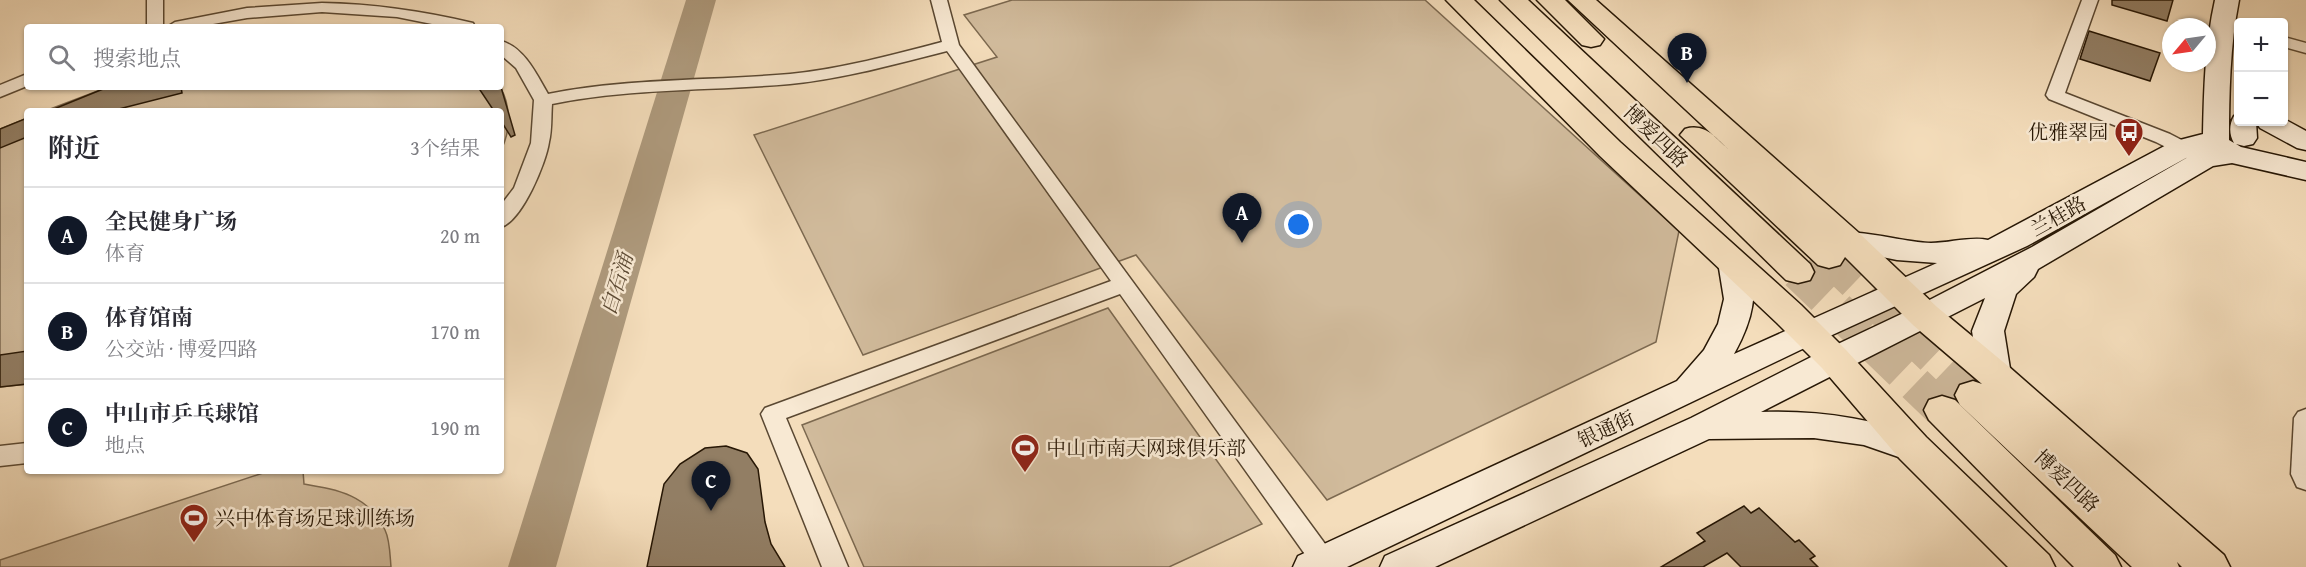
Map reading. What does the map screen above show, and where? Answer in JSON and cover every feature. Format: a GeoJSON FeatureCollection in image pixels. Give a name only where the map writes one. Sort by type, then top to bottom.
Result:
{"type":"FeatureCollection","features":[{"type":"Feature","properties":{"kind":"highway","name":"博爱四路"},"geometry":{"type":"LineString","coordinates":[[1513,0],[1798,272]]}},
{"type":"Feature","properties":{"kind":"highway","name":"博爱四路"},"geometry":{"type":"LineString","coordinates":[[1550,0],[1839,249]]}},
{"type":"Feature","properties":{"kind":"highway"},"geometry":{"type":"LineString","coordinates":[[1581,0],[1839,249],[1913,304],[1970,393],[2210,567]]}},
{"type":"Feature","properties":{"kind":"highway"},"geometry":{"type":"LineString","coordinates":[[1466,4],[1610,149],[1808,333],[1913,448],[2035,567]]}},
{"type":"Feature","properties":{"kind":"highway","name":"博爱四路"},"geometry":{"type":"LineString","coordinates":[[1970,393],[2101,567]]}},
{"type":"Feature","properties":{"kind":"highway","name":"博爱四路"},"geometry":{"type":"LineString","coordinates":[[1970,393],[2159,567]]}},
{"type":"Feature","properties":{"kind":"street"},"geometry":{"type":"LineString","coordinates":[[155,0],[155,24]]}},
{"type":"Feature","properties":{"kind":"street"},"geometry":{"type":"LineString","coordinates":[[939,0],[951,45],[1124,284],[1321,565]]}},
{"type":"Feature","properties":{"kind":"street"},"geometry":{"type":"LineString","coordinates":[[2090,0],[2055,95],[2163,138],[2306,157]]}},
{"type":"Feature","properties":{"kind":"street"},"geometry":{"type":"LineString","coordinates":[[2228,0],[2222,24],[2217,76],[2223,164],[2254,165],[2306,173]]}},
{"type":"Feature","properties":{"kind":"street"},"geometry":{"type":"LineString","coordinates":[[2242,18],[2246,0]]}},
{"type":"Feature","properties":{"kind":"street"},"geometry":{"type":"LineString","coordinates":[[184,24],[238,6],[317,4],[384,6],[442,16],[460,24]]}},
{"type":"Feature","properties":{"kind":"street"},"geometry":{"type":"LineString","coordinates":[[2288,43],[2306,48]]}},
{"type":"Feature","properties":{"kind":"street"},"geometry":{"type":"LineString","coordinates":[[543,100],[581,91],[648,85],[791,79],[854,69],[951,45]]}},
{"type":"Feature","properties":{"kind":"street"},"geometry":{"type":"LineString","coordinates":[[504,49],[523,65],[543,100],[540,143],[523,189],[504,216]]}},
{"type":"Feature","properties":{"kind":"street"},"geometry":{"type":"LineString","coordinates":[[2217,76],[2223,146]]}},
{"type":"Feature","properties":{"kind":"street"},"geometry":{"type":"LineString","coordinates":[[0,92],[24,80]]}},
{"type":"Feature","properties":{"kind":"street"},"geometry":{"type":"LineString","coordinates":[[2276,126],[2306,142]]}},
{"type":"Feature","properties":{"kind":"street"},"geometry":{"type":"LineString","coordinates":[[2223,146],[2306,173]]}},
{"type":"Feature","properties":{"kind":"street","name":"兰桂路"},"geometry":{"type":"LineString","coordinates":[[1913,304],[2223,146]]}},
{"type":"Feature","properties":{"kind":"street"},"geometry":{"type":"LineString","coordinates":[[1839,249],[1965,252],[2029,246]]}},
{"type":"Feature","properties":{"kind":"street"},"geometry":{"type":"LineString","coordinates":[[1970,393],[2002,289],[2029,246]]}},
{"type":"Feature","properties":{"kind":"street"},"geometry":{"type":"LineString","coordinates":[[1681,394],[1700,377],[1733,327],[1739,297],[1733,262]]}},
{"type":"Feature","properties":{"kind":"street"},"geometry":{"type":"LineString","coordinates":[[835,567],[772,414],[1124,284]]}},
{"type":"Feature","properties":{"kind":"street","name":"银通街"},"geometry":{"type":"LineString","coordinates":[[1321,565],[1808,333],[1913,304]]}},
{"type":"Feature","properties":{"kind":"street","name":"银通街"},"geometry":{"type":"LineString","coordinates":[[1398,567],[1703,427],[1834,359],[1913,304]]}},
{"type":"Feature","properties":{"kind":"street"},"geometry":{"type":"LineString","coordinates":[[1703,427],[1832,425],[1873,433],[1913,448]]}},
{"type":"Feature","properties":{"kind":"street"},"geometry":{"type":"LineString","coordinates":[[2306,425],[2303,474],[2306,480]]}},
{"type":"Feature","properties":{"kind":"street"},"geometry":{"type":"LineString","coordinates":[[0,456],[24,453]]}},
{"type":"Feature","properties":{"kind":"shaded area"},"geometry":{"type":"Polygon","coordinates":[[[1012,0],[1425,0],[1679,231],[1656,342],[1327,500],[1136,255],[863,355],[754,135],[997,57],[964,15],[1012,0]]]}},
{"type":"Feature","properties":{"kind":"shaded area"},"geometry":{"type":"Polygon","coordinates":[[[100,90],[502,90],[508,110],[508,126],[504,143],[504,108],[53,108],[100,90]]]}},
{"type":"Feature","properties":{"kind":"shaded area"},"geometry":{"type":"Polygon","coordinates":[[[24,119],[24,384],[0,387],[0,129],[24,119]]]}},
{"type":"Feature","properties":{"kind":"shaded area","name":"中山市南天网球俱乐部"},"geometry":{"type":"Polygon","coordinates":[[[1108,308],[1262,524],[1169,567],[864,567],[802,425],[1108,308]]]}},
{"type":"Feature","properties":{"kind":"shaded area"},"geometry":{"type":"Polygon","coordinates":[[[260,474],[303,474],[304,484],[341,492],[370,509],[387,534],[391,567],[0,567],[0,560],[260,474]]]}},
{"type":"Feature","properties":{"kind":"building"},"geometry":{"type":"Polygon","coordinates":[[[2112,0],[2173,0],[2168,18],[2162,20],[2112,5],[2112,0]]]}},
{"type":"Feature","properties":{"kind":"building"},"geometry":{"type":"Polygon","coordinates":[[[2089,31],[2160,53],[2150,81],[2080,59],[2089,31]]]}},
{"type":"Feature","properties":{"kind":"building"},"geometry":{"type":"Polygon","coordinates":[[[101,90],[182,90],[182,93],[123,108],[56,108],[101,90]]]}},
{"type":"Feature","properties":{"kind":"building"},"geometry":{"type":"Polygon","coordinates":[[[480,90],[502,90],[515,135],[511,137],[504,126],[504,108],[492,108],[480,90]]]}},
{"type":"Feature","properties":{"kind":"building"},"geometry":{"type":"Polygon","coordinates":[[[24,119],[24,138],[0,148],[0,129],[24,119]]]}},
{"type":"Feature","properties":{"kind":"building"},"geometry":{"type":"Polygon","coordinates":[[[24,351],[24,384],[0,387],[0,355],[24,351]]]}},
{"type":"Feature","properties":{"kind":"building"},"geometry":{"type":"Polygon","coordinates":[[[726,446],[747,453],[758,469],[765,522],[771,544],[785,567],[647,567],[664,484],[680,464],[705,448],[726,446]]]}},
{"type":"Feature","properties":{"kind":"building"},"geometry":{"type":"Polygon","coordinates":[[[1744,506],[1751,513],[1759,508],[1795,542],[1799,540],[1815,556],[1810,559],[1818,567],[1741,567],[1727,553],[1703,567],[1661,567],[1705,541],[1697,533],[1744,506]]]}},
{"type":"Feature","properties":{"kind":"waterway","name":"白石涌"},"geometry":{"type":"LineString","coordinates":[[532,567],[701,0]]}},
{"type":"Feature","properties":{"kind":"tunnel"},"geometry":{"type":"LineString","coordinates":[[1829,257],[1973,395]]}},
{"type":"Feature","properties":{"kind":"tunnel"},"geometry":{"type":"LineString","coordinates":[[1798,272],[1942,410]]}},
{"type":"Feature","properties":{"kind":"place","name":"体育馆南"},"geometry":{"type":"Point","coordinates":[1687,83]}},
{"type":"Feature","properties":{"kind":"place","name":"优雅翠园"},"geometry":{"type":"Point","coordinates":[2129,158]}},
{"type":"Feature","properties":{"kind":"place","name":"全民健身广场"},"geometry":{"type":"Point","coordinates":[1242,243]}},
{"type":"Feature","properties":{"kind":"place","name":"中山市南天网球俱乐部"},"geometry":{"type":"Point","coordinates":[1025,474]}},
{"type":"Feature","properties":{"kind":"place","name":"中山市乒乓球馆"},"geometry":{"type":"Point","coordinates":[711,511]}},
{"type":"Feature","properties":{"kind":"place","name":"兴中体育场足球训练场"},"geometry":{"type":"Point","coordinates":[194,544]}}]}
